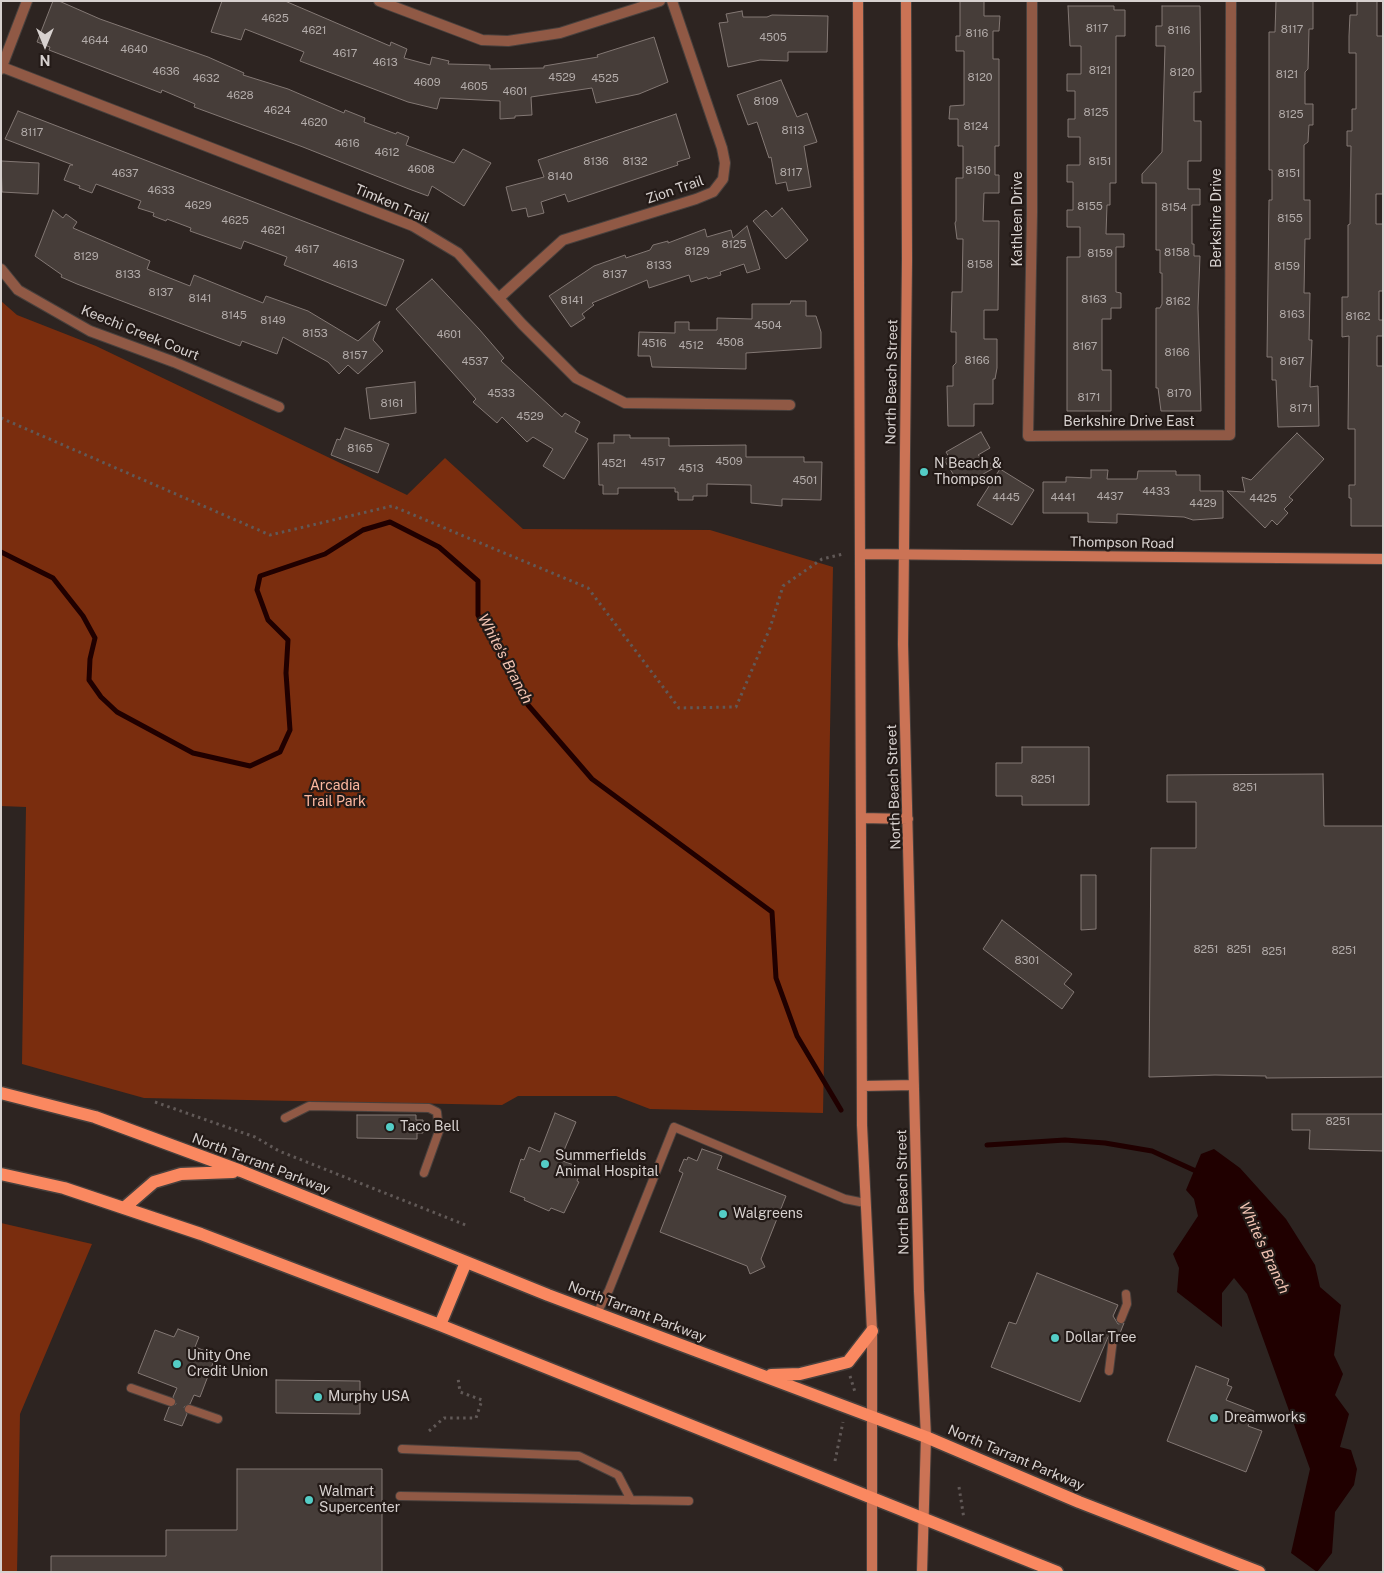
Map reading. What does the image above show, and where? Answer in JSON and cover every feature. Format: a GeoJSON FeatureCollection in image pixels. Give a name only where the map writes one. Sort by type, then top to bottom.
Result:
{"type":"FeatureCollection","features":[{"type":"Feature","properties":{"kind":"main road"},"geometry":{"type":"LineString","coordinates":[[858,1],[862,1086],[874,1416],[872,1572]]}},
{"type":"Feature","properties":{"kind":"main road","name":"North Beach Street"},"geometry":{"type":"LineString","coordinates":[[906,1],[907,260],[903,644],[919,1291],[926,1437],[922,1572]]}},
{"type":"Feature","properties":{"kind":"main road","name":"Thompson Road"},"geometry":{"type":"LineString","coordinates":[[861,554],[1383,559]]}},
{"type":"Feature","properties":{"kind":"main road"},"geometry":{"type":"LineString","coordinates":[[862,818],[908,819]]}},
{"type":"Feature","properties":{"kind":"main road"},"geometry":{"type":"LineString","coordinates":[[862,1086],[914,1084]]}},
{"type":"Feature","properties":{"kind":"main road","name":"North Tarrant Parkway"},"geometry":{"type":"LineString","coordinates":[[1,1094],[95,1117],[241,1172],[597,1313],[874,1416],[1079,1502],[1258,1572]]}},
{"type":"Feature","properties":{"kind":"main road"},"geometry":{"type":"LineString","coordinates":[[124,1208],[154,1182],[197,1172],[241,1172]]}},
{"type":"Feature","properties":{"kind":"main road"},"geometry":{"type":"LineString","coordinates":[[1,1174],[64,1188],[201,1234],[440,1325],[630,1403],[873,1497],[1058,1572]]}},
{"type":"Feature","properties":{"kind":"main road"},"geometry":{"type":"LineString","coordinates":[[440,1325],[466,1262]]}},
{"type":"Feature","properties":{"kind":"main road"},"geometry":{"type":"LineString","coordinates":[[764,1376],[800,1374],[848,1362],[872,1331]]}},
{"type":"Feature","properties":{"kind":"street"},"geometry":{"type":"LineString","coordinates":[[2,68],[27,1]]}},
{"type":"Feature","properties":{"kind":"street"},"geometry":{"type":"LineString","coordinates":[[379,1],[482,40],[508,41],[560,33],[660,1]]}},
{"type":"Feature","properties":{"kind":"street","name":"Zion Trail"},"geometry":{"type":"LineString","coordinates":[[499,298],[563,240],[696,199],[713,192],[723,179],[725,163],[722,148],[672,1]]}},
{"type":"Feature","properties":{"kind":"street","name":"Kathleen Drive"},"geometry":{"type":"LineString","coordinates":[[1028,436],[1032,212],[1032,1]]}},
{"type":"Feature","properties":{"kind":"street","name":"Berkshire Drive"},"geometry":{"type":"LineString","coordinates":[[1230,435],[1231,1]]}},
{"type":"Feature","properties":{"kind":"street","name":"Timken Trail"},"geometry":{"type":"LineString","coordinates":[[2,68],[413,226],[458,253],[548,351],[576,378],[625,402],[790,405]]}},
{"type":"Feature","properties":{"kind":"street","name":"Keechi Creek Court"},"geometry":{"type":"LineString","coordinates":[[1,269],[18,290],[90,331],[174,362],[279,407]]}},
{"type":"Feature","properties":{"kind":"street","name":"Berkshire Drive East"},"geometry":{"type":"LineString","coordinates":[[1028,436],[1230,435]]}},
{"type":"Feature","properties":{"kind":"lane"},"geometry":{"type":"LineString","coordinates":[[284,1118],[293,1116],[309,1106],[429,1108],[437,1112],[439,1131],[424,1173]]}},
{"type":"Feature","properties":{"kind":"lane"},"geometry":{"type":"LineString","coordinates":[[597,1313],[609,1290],[674,1127],[845,1199],[865,1203]]}},
{"type":"Feature","properties":{"kind":"lane"},"geometry":{"type":"LineString","coordinates":[[1121,1319],[1127,1304],[1126,1294]]}},
{"type":"Feature","properties":{"kind":"lane"},"geometry":{"type":"LineString","coordinates":[[1109,1371],[1113,1339]]}},
{"type":"Feature","properties":{"kind":"lane"},"geometry":{"type":"LineString","coordinates":[[131,1388],[171,1402]]}},
{"type":"Feature","properties":{"kind":"lane"},"geometry":{"type":"LineString","coordinates":[[188,1409],[218,1419]]}},
{"type":"Feature","properties":{"kind":"lane"},"geometry":{"type":"LineString","coordinates":[[402,1449],[579,1456],[618,1475],[631,1500]]}},
{"type":"Feature","properties":{"kind":"lane"},"geometry":{"type":"LineString","coordinates":[[400,1496],[689,1502]]}},
{"type":"Feature","properties":{"kind":"path"},"geometry":{"type":"LineString","coordinates":[[1,418],[270,535],[392,506],[588,588],[679,708],[736,706],[770,628],[783,586],[822,559],[843,554]]}},
{"type":"Feature","properties":{"kind":"path"},"geometry":{"type":"LineString","coordinates":[[154,1102],[255,1137],[279,1150],[468,1226]]}},
{"type":"Feature","properties":{"kind":"path"},"geometry":{"type":"LineString","coordinates":[[429,1431],[444,1418],[476,1418],[482,1400],[460,1392],[458,1378]]}},
{"type":"Feature","properties":{"kind":"path"},"geometry":{"type":"LineString","coordinates":[[854,1396],[855,1392],[860,1394]]}},
{"type":"Feature","properties":{"kind":"path"},"geometry":{"type":"LineString","coordinates":[[836,1461],[843,1422]]}},
{"type":"Feature","properties":{"kind":"path"},"geometry":{"type":"LineString","coordinates":[[959,1487],[964,1526]]}},
{"type":"Feature","properties":{"kind":"green space","name":"Arcadia Trail Park"},"geometry":{"type":"Polygon","coordinates":[[[1,301],[17,315],[96,346],[407,495],[445,458],[523,529],[710,530],[833,567],[823,1113],[650,1109],[616,1096],[518,1096],[502,1105],[144,1098],[22,1064],[26,807],[1,806],[1,301]]]}},
{"type":"Feature","properties":{"kind":"green space"},"geometry":{"type":"Polygon","coordinates":[[[1,1223],[92,1244],[20,1414],[17,1572],[1,1572],[1,1223]]]}},
{"type":"Feature","properties":{"kind":"water"},"geometry":{"type":"Polygon","coordinates":[[[1214,1149],[1240,1168],[1286,1219],[1315,1265],[1320,1287],[1341,1305],[1334,1355],[1343,1374],[1335,1395],[1349,1414],[1340,1447],[1351,1450],[1357,1469],[1354,1485],[1335,1512],[1332,1553],[1317,1572],[1291,1553],[1310,1469],[1247,1294],[1234,1278],[1222,1293],[1222,1327],[1177,1292],[1179,1268],[1173,1254],[1198,1216],[1194,1199],[1186,1190],[1201,1154],[1214,1149]]]}},
{"type":"Feature","properties":{"kind":"building"},"geometry":{"type":"Polygon","coordinates":[[[53,1],[59,1],[100,19],[208,57],[244,73],[243,75],[288,89],[344,113],[345,110],[365,118],[364,122],[409,137],[406,145],[454,163],[463,149],[491,163],[464,206],[432,186],[428,196],[409,189],[194,107],[195,104],[162,90],[161,93],[49,50],[50,47],[37,42],[53,1]]]}},
{"type":"Feature","properties":{"kind":"building"},"geometry":{"type":"Polygon","coordinates":[[[222,1],[285,1],[390,46],[391,42],[407,49],[404,58],[430,65],[432,57],[449,61],[448,64],[490,65],[490,69],[544,68],[544,66],[598,57],[597,55],[654,37],[668,82],[639,94],[596,103],[592,88],[531,97],[532,115],[515,116],[515,118],[500,119],[500,101],[440,98],[437,109],[408,102],[300,61],[304,52],[245,29],[241,40],[211,32],[222,1]]]}},
{"type":"Feature","properties":{"kind":"building"},"geometry":{"type":"Polygon","coordinates":[[[960,1],[984,1],[984,16],[1000,16],[999,31],[993,31],[993,59],[999,59],[999,146],[995,146],[995,175],[999,175],[999,193],[984,193],[983,221],[999,221],[998,310],[984,310],[984,339],[997,339],[997,368],[995,379],[993,379],[993,404],[974,404],[974,426],[948,426],[947,386],[953,386],[953,366],[956,363],[956,332],[951,332],[952,292],[962,292],[963,239],[957,239],[955,223],[956,178],[963,178],[963,146],[958,146],[958,119],[949,119],[950,106],[964,105],[964,51],[956,51],[956,36],[960,36],[960,1]]]}},
{"type":"Feature","properties":{"kind":"building"},"geometry":{"type":"Polygon","coordinates":[[[1276,1],[1313,1],[1313,29],[1309,29],[1308,69],[1305,72],[1305,104],[1313,104],[1313,125],[1309,125],[1308,142],[1304,145],[1304,200],[1310,200],[1310,239],[1305,239],[1304,293],[1310,293],[1309,340],[1312,340],[1310,387],[1318,386],[1319,426],[1278,427],[1276,380],[1272,380],[1272,357],[1267,357],[1269,200],[1272,200],[1272,170],[1269,170],[1269,32],[1275,32],[1276,1]]]}},
{"type":"Feature","properties":{"kind":"building"},"geometry":{"type":"Polygon","coordinates":[[[1357,1],[1377,1],[1377,36],[1383,36],[1383,194],[1376,194],[1376,224],[1383,224],[1383,291],[1379,291],[1379,320],[1383,320],[1383,336],[1377,336],[1377,366],[1383,366],[1383,526],[1351,526],[1351,498],[1349,498],[1349,485],[1355,485],[1355,429],[1348,429],[1349,336],[1342,337],[1342,297],[1348,297],[1351,146],[1347,146],[1347,131],[1352,131],[1352,109],[1356,109],[1356,53],[1349,53],[1350,15],[1357,15],[1357,1]]]}},
{"type":"Feature","properties":{"kind":"building"},"geometry":{"type":"Polygon","coordinates":[[[1068,6],[1114,6],[1114,10],[1125,10],[1125,36],[1116,36],[1116,183],[1110,183],[1110,205],[1107,205],[1106,234],[1124,234],[1124,247],[1116,247],[1116,292],[1121,293],[1121,308],[1111,308],[1111,319],[1102,319],[1102,370],[1111,370],[1111,411],[1067,411],[1067,257],[1080,257],[1080,227],[1067,227],[1067,210],[1073,210],[1073,182],[1067,182],[1067,165],[1080,165],[1080,137],[1068,137],[1068,119],[1075,119],[1075,91],[1067,91],[1067,74],[1081,74],[1081,46],[1070,46],[1068,6]]]}},
{"type":"Feature","properties":{"kind":"building"},"geometry":{"type":"Polygon","coordinates":[[[1162,6],[1200,6],[1201,92],[1194,92],[1194,121],[1201,121],[1201,161],[1188,161],[1188,189],[1200,189],[1200,205],[1192,205],[1192,244],[1194,244],[1194,256],[1200,256],[1198,308],[1201,411],[1161,411],[1158,388],[1156,388],[1156,308],[1160,308],[1162,304],[1162,273],[1160,273],[1160,250],[1156,250],[1156,183],[1142,183],[1142,174],[1162,152],[1165,46],[1156,46],[1156,26],[1162,26],[1162,6]]]}},
{"type":"Feature","properties":{"kind":"building"},"geometry":{"type":"Polygon","coordinates":[[[742,11],[743,17],[767,17],[772,15],[828,16],[827,52],[788,52],[788,61],[760,60],[728,67],[719,23],[728,22],[726,14],[742,11]]]}},
{"type":"Feature","properties":{"kind":"building"},"geometry":{"type":"Polygon","coordinates":[[[781,80],[797,117],[807,113],[817,142],[804,146],[811,187],[788,191],[786,182],[776,184],[771,157],[769,158],[757,122],[748,125],[737,95],[781,80]]]}},
{"type":"Feature","properties":{"kind":"building"},"geometry":{"type":"Polygon","coordinates":[[[18,111],[404,260],[386,306],[284,265],[287,257],[244,241],[241,249],[190,231],[191,228],[167,219],[166,221],[153,216],[154,213],[138,208],[141,201],[96,184],[92,193],[79,188],[80,186],[64,180],[70,165],[73,165],[5,139],[18,111]]]}},
{"type":"Feature","properties":{"kind":"building"},"geometry":{"type":"Polygon","coordinates":[[[676,114],[690,158],[677,162],[678,165],[568,202],[565,194],[541,202],[544,213],[528,217],[526,208],[512,211],[506,187],[544,177],[538,160],[676,114]]]}},
{"type":"Feature","properties":{"kind":"building"},"geometry":{"type":"Polygon","coordinates":[[[1,161],[39,163],[38,194],[2,192],[1,161]]]}},
{"type":"Feature","properties":{"kind":"building"},"geometry":{"type":"Polygon","coordinates":[[[782,208],[808,240],[786,259],[753,221],[766,210],[772,217],[782,208]]]}},
{"type":"Feature","properties":{"kind":"building"},"geometry":{"type":"Polygon","coordinates":[[[53,210],[63,218],[66,214],[77,222],[73,228],[150,261],[147,269],[190,286],[194,275],[263,303],[266,296],[308,311],[358,341],[380,321],[373,340],[383,351],[358,374],[348,365],[339,374],[328,362],[283,337],[277,354],[242,341],[240,346],[77,284],[61,277],[62,275],[35,256],[53,210]]]}},
{"type":"Feature","properties":{"kind":"building"},"geometry":{"type":"Polygon","coordinates":[[[747,226],[760,269],[747,273],[744,264],[720,272],[721,275],[708,279],[707,277],[691,282],[689,275],[649,288],[647,280],[592,303],[594,305],[582,314],[585,318],[571,327],[549,296],[594,266],[625,255],[626,258],[650,250],[653,245],[668,241],[668,243],[705,229],[707,237],[731,230],[733,238],[747,226]]]}},
{"type":"Feature","properties":{"kind":"building"},"geometry":{"type":"Polygon","coordinates":[[[432,279],[504,358],[501,361],[562,417],[565,413],[580,422],[575,432],[588,439],[564,479],[543,466],[553,449],[533,437],[527,442],[502,417],[497,423],[473,402],[476,399],[396,309],[432,279]]]}},
{"type":"Feature","properties":{"kind":"building"},"geometry":{"type":"Polygon","coordinates":[[[791,301],[806,301],[806,316],[816,316],[821,332],[821,348],[746,353],[746,369],[652,367],[650,356],[638,356],[639,332],[675,333],[675,322],[689,322],[689,330],[717,330],[717,318],[752,319],[752,304],[790,304],[791,301]]]}},
{"type":"Feature","properties":{"kind":"building"},"geometry":{"type":"Polygon","coordinates":[[[415,382],[416,413],[370,419],[366,388],[415,382]]]}},
{"type":"Feature","properties":{"kind":"building"},"geometry":{"type":"Polygon","coordinates":[[[345,428],[389,444],[378,473],[331,455],[337,439],[340,440],[345,428]]]}},
{"type":"Feature","properties":{"kind":"building"},"geometry":{"type":"Polygon","coordinates":[[[981,432],[990,448],[978,455],[996,467],[961,486],[944,460],[949,457],[946,452],[981,432]]]}},
{"type":"Feature","properties":{"kind":"building"},"geometry":{"type":"Polygon","coordinates":[[[1297,433],[1324,459],[1289,497],[1293,500],[1284,509],[1288,513],[1277,525],[1272,520],[1265,528],[1227,491],[1245,492],[1242,477],[1251,480],[1297,433]]]}},
{"type":"Feature","properties":{"kind":"building"},"geometry":{"type":"Polygon","coordinates":[[[614,435],[630,435],[630,438],[669,438],[669,446],[746,445],[746,457],[804,457],[804,462],[822,462],[821,500],[782,499],[782,506],[751,503],[751,485],[707,484],[707,496],[693,496],[693,500],[678,500],[678,492],[675,492],[675,488],[618,488],[618,494],[603,494],[603,485],[599,485],[598,443],[614,443],[614,435]]]}},
{"type":"Feature","properties":{"kind":"building"},"geometry":{"type":"Polygon","coordinates":[[[1000,469],[1034,490],[1012,525],[977,505],[1000,469]]]}},
{"type":"Feature","properties":{"kind":"building"},"geometry":{"type":"Polygon","coordinates":[[[1091,470],[1108,470],[1107,479],[1137,479],[1138,471],[1176,471],[1176,475],[1200,475],[1200,491],[1223,491],[1223,518],[1193,520],[1184,517],[1117,514],[1117,523],[1088,522],[1088,513],[1043,513],[1043,482],[1066,482],[1066,477],[1091,478],[1091,470]]]}},
{"type":"Feature","properties":{"kind":"building"},"geometry":{"type":"Polygon","coordinates":[[[1022,747],[1089,747],[1089,805],[1022,805],[1022,796],[996,796],[996,763],[1022,763],[1022,747]]]}},
{"type":"Feature","properties":{"kind":"building"},"geometry":{"type":"Polygon","coordinates":[[[1323,774],[1324,826],[1383,826],[1383,1077],[1266,1078],[1266,1076],[1215,1075],[1149,1077],[1151,848],[1196,848],[1196,802],[1167,802],[1167,775],[1323,774]]]}},
{"type":"Feature","properties":{"kind":"building"},"geometry":{"type":"Polygon","coordinates":[[[1081,875],[1096,875],[1096,929],[1081,930],[1081,875]]]}},
{"type":"Feature","properties":{"kind":"building"},"geometry":{"type":"Polygon","coordinates":[[[1002,920],[1072,974],[1064,984],[1074,992],[1062,1009],[983,949],[1002,920]]]}},
{"type":"Feature","properties":{"kind":"building","name":"Summerfields Animal Hospital"},"geometry":{"type":"Polygon","coordinates":[[[555,1113],[576,1122],[560,1160],[582,1168],[577,1181],[579,1182],[564,1213],[551,1208],[549,1211],[510,1192],[521,1159],[524,1160],[529,1147],[540,1152],[555,1113]]]}},
{"type":"Feature","properties":{"kind":"building"},"geometry":{"type":"Polygon","coordinates":[[[1292,1114],[1383,1114],[1383,1151],[1309,1149],[1310,1130],[1292,1130],[1292,1114]]]}},
{"type":"Feature","properties":{"kind":"building","name":"Taco Bell"},"geometry":{"type":"Polygon","coordinates":[[[357,1115],[416,1115],[416,1120],[423,1120],[423,1133],[417,1133],[417,1139],[357,1138],[357,1115]]]}},
{"type":"Feature","properties":{"kind":"building","name":"Walgreens"},"geometry":{"type":"Polygon","coordinates":[[[702,1149],[722,1156],[717,1169],[786,1196],[761,1259],[765,1267],[750,1274],[747,1266],[660,1232],[683,1173],[679,1171],[684,1159],[687,1160],[688,1157],[697,1161],[702,1149]]]}},
{"type":"Feature","properties":{"kind":"building","name":"Dollar Tree"},"geometry":{"type":"Polygon","coordinates":[[[1037,1273],[1118,1305],[1113,1316],[1118,1324],[1124,1323],[1118,1338],[1114,1334],[1108,1337],[1080,1402],[991,1367],[1009,1322],[1016,1324],[1037,1273]]]}},
{"type":"Feature","properties":{"kind":"building","name":"Unity One Credit Union"},"geometry":{"type":"Polygon","coordinates":[[[178,1329],[199,1337],[195,1347],[216,1355],[200,1397],[194,1395],[190,1404],[184,1407],[187,1414],[182,1426],[164,1420],[169,1407],[176,1404],[173,1397],[177,1388],[138,1373],[155,1330],[174,1337],[178,1329]]]}},
{"type":"Feature","properties":{"kind":"building","name":"Dreamworks"},"geometry":{"type":"Polygon","coordinates":[[[1196,1366],[1229,1379],[1227,1385],[1232,1387],[1226,1400],[1254,1411],[1248,1426],[1262,1431],[1246,1472],[1167,1441],[1196,1366]]]}},
{"type":"Feature","properties":{"kind":"building","name":"Murphy USA"},"geometry":{"type":"Polygon","coordinates":[[[276,1380],[360,1381],[360,1414],[276,1413],[276,1380]]]}},
{"type":"Feature","properties":{"kind":"building","name":"Walmart Supercenter"},"geometry":{"type":"Polygon","coordinates":[[[237,1469],[382,1469],[382,1572],[51,1572],[51,1556],[166,1556],[166,1530],[237,1530],[237,1469]]]}},
{"type":"Feature","properties":{"kind":"waterway","name":"White's Branch"},"geometry":{"type":"LineString","coordinates":[[1,552],[53,578],[83,616],[95,638],[90,659],[89,680],[101,697],[117,712],[193,753],[250,766],[280,752],[290,730],[286,673],[288,640],[268,620],[257,590],[260,576],[325,554],[363,530],[390,522],[439,547],[478,581],[478,615],[528,705],[592,779],[772,912],[776,978],[797,1036],[841,1110]]}},
{"type":"Feature","properties":{"kind":"waterway","name":"White's Branch"},"geometry":{"type":"LineString","coordinates":[[987,1145],[1065,1140],[1105,1143],[1152,1151],[1198,1172]]}},
{"type":"Feature","properties":{"kind":"place","name":"N Beach & Thompson"},"geometry":{"type":"Point","coordinates":[924,472]}},
{"type":"Feature","properties":{"kind":"place","name":"Taco Bell"},"geometry":{"type":"Point","coordinates":[390,1127]}},
{"type":"Feature","properties":{"kind":"place","name":"Summerfields Animal Hospital"},"geometry":{"type":"Point","coordinates":[545,1164]}},
{"type":"Feature","properties":{"kind":"place","name":"Walgreens"},"geometry":{"type":"Point","coordinates":[723,1214]}},
{"type":"Feature","properties":{"kind":"place","name":"Dollar Tree"},"geometry":{"type":"Point","coordinates":[1055,1338]}},
{"type":"Feature","properties":{"kind":"place","name":"Unity One Credit Union"},"geometry":{"type":"Point","coordinates":[177,1364]}},
{"type":"Feature","properties":{"kind":"place","name":"Murphy USA"},"geometry":{"type":"Point","coordinates":[318,1397]}},
{"type":"Feature","properties":{"kind":"place","name":"Dreamworks"},"geometry":{"type":"Point","coordinates":[1214,1418]}},
{"type":"Feature","properties":{"kind":"place","name":"Walmart Supercenter"},"geometry":{"type":"Point","coordinates":[309,1500]}}]}
